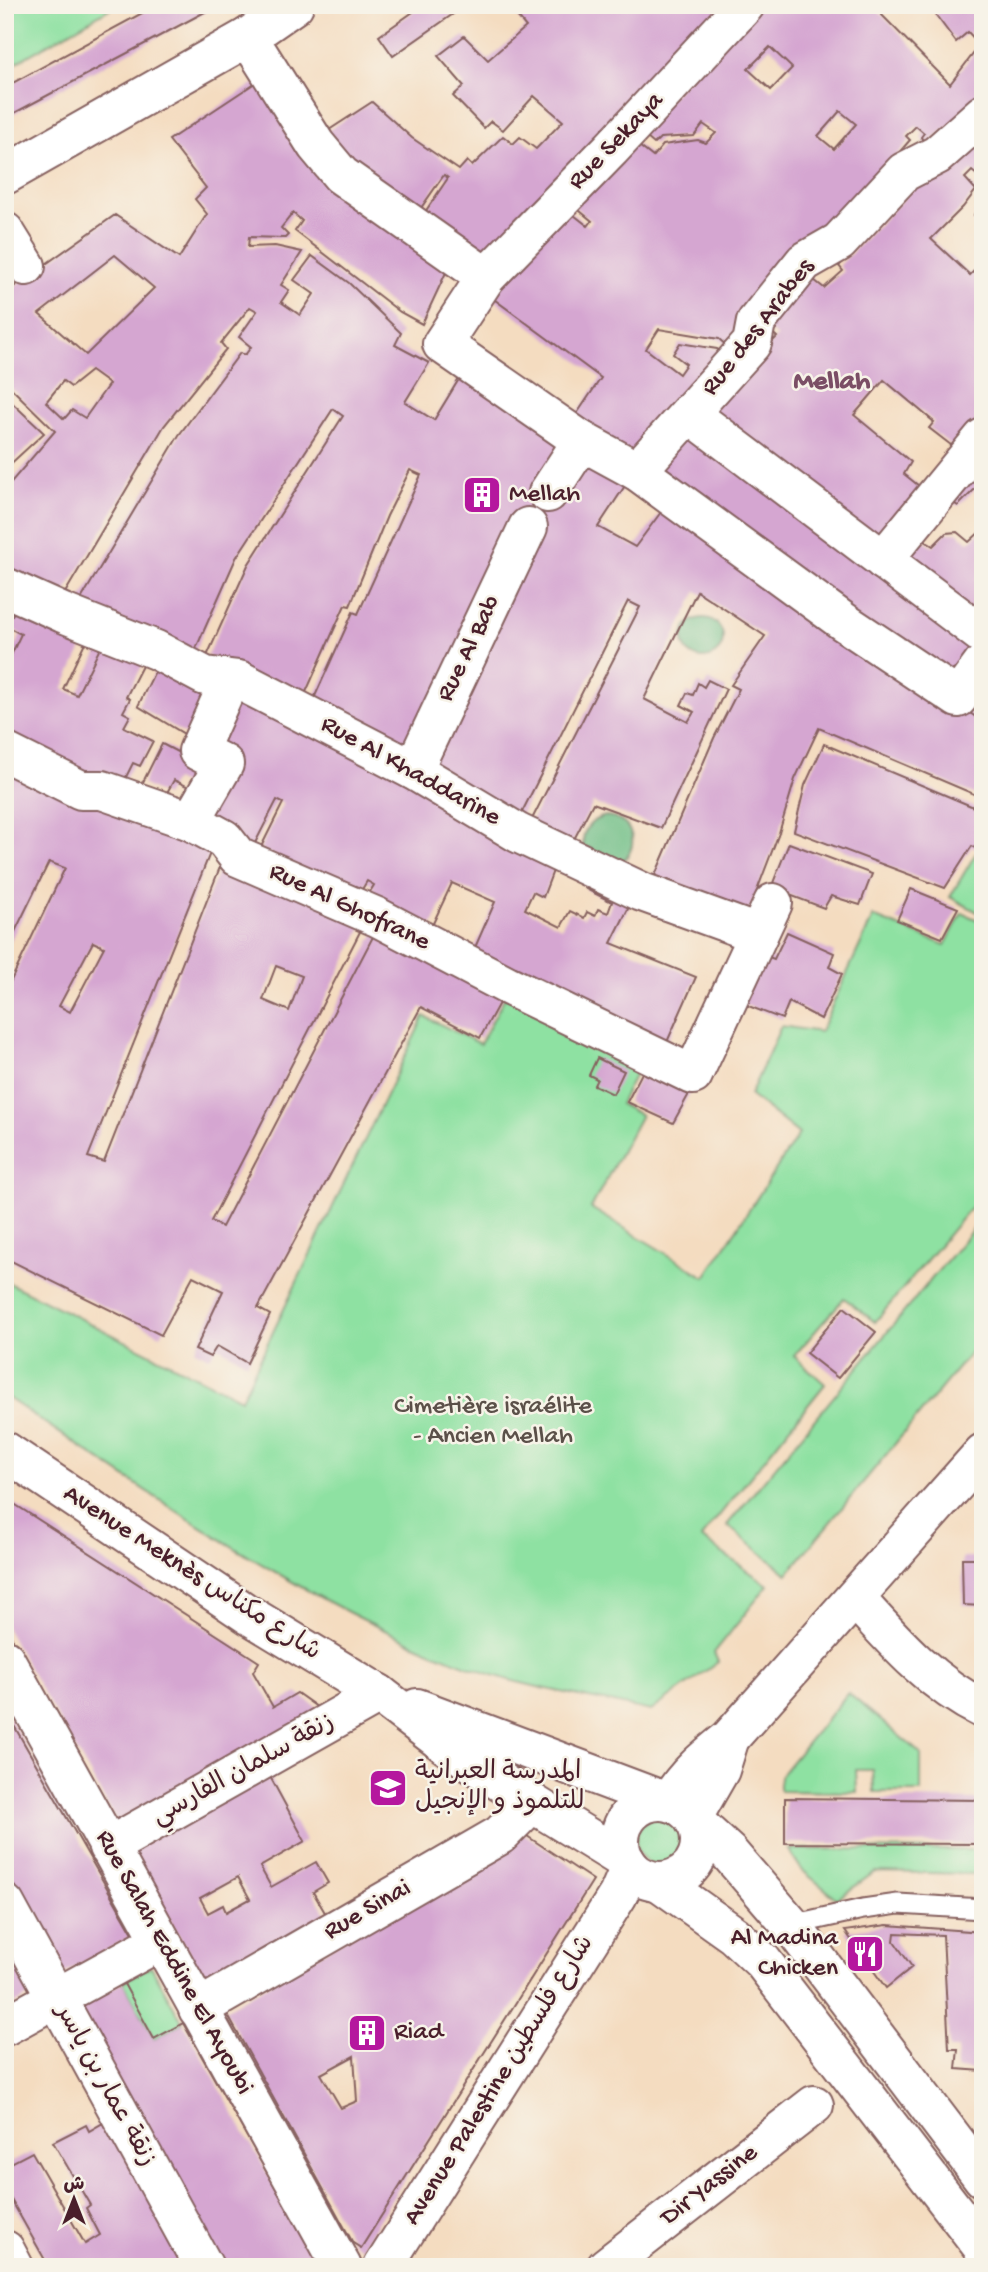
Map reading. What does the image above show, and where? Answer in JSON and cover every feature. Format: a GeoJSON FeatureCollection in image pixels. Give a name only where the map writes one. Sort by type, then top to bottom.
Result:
{"type":"FeatureCollection","features":[{"type":"Feature","properties":{"kind":"street"},"geometry":{"type":"LineString","coordinates":[[5,175],[248,37],[294,5]]}},
{"type":"Feature","properties":{"kind":"street","name":"Rue Sekaya"},"geometry":{"type":"LineString","coordinates":[[582,441],[442,344],[486,276],[611,149],[745,5]]}},
{"type":"Feature","properties":{"kind":"street"},"geometry":{"type":"LineString","coordinates":[[248,37],[316,145],[341,175],[486,276]]}},
{"type":"Feature","properties":{"kind":"street","name":"Rue des Arabes"},"geometry":{"type":"LineString","coordinates":[[637,471],[752,343],[756,322],[804,262],[839,242],[904,172],[937,155],[983,114]]}},
{"type":"Feature","properties":{"kind":"street"},"geometry":{"type":"LineString","coordinates":[[5,233],[26,266]]}},
{"type":"Feature","properties":{"kind":"street"},"geometry":{"type":"LineString","coordinates":[[690,414],[983,635]]}},
{"type":"Feature","properties":{"kind":"street"},"geometry":{"type":"LineString","coordinates":[[883,560],[983,438]]}},
{"type":"Feature","properties":{"kind":"street"},"geometry":{"type":"LineString","coordinates":[[548,493],[582,441],[637,471],[844,622],[958,698],[983,664]]}},
{"type":"Feature","properties":{"kind":"street","name":"Rue Al Bab"},"geometry":{"type":"LineString","coordinates":[[412,770],[528,527]]}},
{"type":"Feature","properties":{"kind":"street","name":"Rue Al Khaddarine"},"geometry":{"type":"LineString","coordinates":[[5,587],[156,650],[205,676],[239,680],[412,770],[518,833],[642,892],[766,918],[693,1075]]}},
{"type":"Feature","properties":{"kind":"street"},"geometry":{"type":"LineString","coordinates":[[191,821],[224,764],[198,751],[223,695],[224,678]]}},
{"type":"Feature","properties":{"kind":"street","name":"Rue Al Ghofrane"},"geometry":{"type":"LineString","coordinates":[[5,752],[81,790],[102,790],[191,821],[224,839],[238,856],[377,917],[507,985],[693,1075]]}},
{"type":"Feature","properties":{"kind":"street","name":"Avenue Meknès شارع مكناس"},"geometry":{"type":"LineString","coordinates":[[5,1451],[249,1615],[379,1694],[446,1745],[636,1877],[724,1927],[762,1962],[983,2248]]}},
{"type":"Feature","properties":{"kind":"street"},"geometry":{"type":"LineString","coordinates":[[680,1810],[700,1843],[694,1862],[678,1877],[636,1877],[620,1840],[626,1819],[642,1805],[680,1810],[715,1780],[729,1740],[983,1453]]}},
{"type":"Feature","properties":{"kind":"street"},"geometry":{"type":"LineString","coordinates":[[855,1598],[898,1646],[935,1679],[983,1709]]}},
{"type":"Feature","properties":{"kind":"street","name":"Rue Salah Eddine El Ayoubi"},"geometry":{"type":"LineString","coordinates":[[5,1659],[342,2267]]}},
{"type":"Feature","properties":{"kind":"street","name":"Avenue Meknès شارع مكناس"},"geometry":{"type":"LineString","coordinates":[[379,1694],[680,1810],[728,1852],[791,1925],[983,2178]]}},
{"type":"Feature","properties":{"kind":"street","name":"زنقة سلمان الفارسي"},"geometry":{"type":"LineString","coordinates":[[108,1847],[379,1694]]}},
{"type":"Feature","properties":{"kind":"street","name":"Rue Sinai"},"geometry":{"type":"LineString","coordinates":[[198,2009],[500,1835],[532,1803]]}},
{"type":"Feature","properties":{"kind":"street","name":"Avenue Palestine شارع فلسطين"},"geometry":{"type":"LineString","coordinates":[[383,2267],[636,1877]]}},
{"type":"Feature","properties":{"kind":"street","name":"زنقة عمار بن ياسر"},"geometry":{"type":"LineString","coordinates":[[5,1904],[204,2267]]}},
{"type":"Feature","properties":{"kind":"street"},"geometry":{"type":"LineString","coordinates":[[5,2026],[160,1941]]}},
{"type":"Feature","properties":{"kind":"street","name":"Dir Yassine"},"geometry":{"type":"LineString","coordinates":[[606,2267],[814,2105]]}},
{"type":"Feature","properties":{"kind":"street"},"geometry":{"type":"LineString","coordinates":[[5,2250],[14,2267]]}},
{"type":"Feature","properties":{"kind":"lane"},"geometry":{"type":"LineString","coordinates":[[791,1925],[898,1904],[983,1909]]}},
{"type":"Feature","properties":{"kind":"green space"},"geometry":{"type":"Polygon","coordinates":[[[5,5],[116,5],[5,69],[5,5]]]}},
{"type":"Feature","properties":{"kind":"green space"},"geometry":{"type":"Polygon","coordinates":[[[703,618],[717,624],[723,638],[717,652],[703,658],[689,652],[683,638],[689,624],[703,618]]]}},
{"type":"Feature","properties":{"kind":"green space"},"geometry":{"type":"Polygon","coordinates":[[[606,816],[622,822],[631,833],[631,848],[622,862],[583,846],[588,826],[606,816]]]}},
{"type":"Feature","properties":{"kind":"green space"},"geometry":{"type":"Polygon","coordinates":[[[976,853],[983,856],[983,915],[950,897],[976,853]]]}},
{"type":"Feature","properties":{"kind":"green space","name":"Cimetière israélite - Ancien Mellah"},"geometry":{"type":"Polygon","coordinates":[[[962,913],[983,922],[983,1193],[875,1322],[844,1298],[794,1356],[825,1384],[701,1538],[768,1585],[714,1653],[718,1662],[651,1711],[506,1679],[407,1641],[261,1564],[132,1482],[5,1396],[5,1281],[241,1399],[424,1016],[480,1044],[506,995],[640,1064],[620,1104],[641,1115],[591,1208],[705,1277],[799,1134],[750,1095],[781,1026],[820,1032],[873,917],[945,945],[962,913]]]}},
{"type":"Feature","properties":{"kind":"green space"},"geometry":{"type":"Polygon","coordinates":[[[983,1217],[983,1338],[787,1574],[727,1525],[983,1217]]]}},
{"type":"Feature","properties":{"kind":"green space"},"geometry":{"type":"Polygon","coordinates":[[[848,1693],[921,1754],[921,1792],[874,1792],[873,1770],[856,1770],[857,1792],[780,1791],[780,1776],[848,1693]]]}},
{"type":"Feature","properties":{"kind":"green space"},"geometry":{"type":"Polygon","coordinates":[[[661,1816],[679,1823],[686,1841],[679,1859],[661,1866],[643,1859],[636,1841],[643,1823],[661,1816]]]}},
{"type":"Feature","properties":{"kind":"green space"},"geometry":{"type":"Polygon","coordinates":[[[788,1849],[981,1850],[983,1874],[875,1872],[837,1899],[802,1870],[788,1849]]]}},
{"type":"Feature","properties":{"kind":"green space"},"geometry":{"type":"Polygon","coordinates":[[[151,1966],[183,2023],[154,2039],[123,1982],[151,1966]]]}},
{"type":"Feature","properties":{"kind":"building"},"geometry":{"type":"Polygon","coordinates":[[[157,5],[218,5],[5,118],[5,87],[157,5]]]}},
{"type":"Feature","properties":{"kind":"building"},"geometry":{"type":"Polygon","coordinates":[[[423,5],[466,5],[393,56],[379,36],[423,5]]]}},
{"type":"Feature","properties":{"kind":"building"},"geometry":{"type":"Polygon","coordinates":[[[508,5],[723,5],[481,258],[423,215],[448,178],[444,175],[416,215],[353,168],[326,132],[372,102],[412,138],[459,170],[467,161],[472,166],[503,136],[513,144],[520,137],[536,149],[563,121],[534,96],[503,130],[491,121],[484,128],[453,96],[464,86],[438,56],[464,36],[488,60],[526,27],[508,5]]]}},
{"type":"Feature","properties":{"kind":"building","name":"Mellah"},"geometry":{"type":"Polygon","coordinates":[[[758,5],[872,5],[950,84],[980,45],[968,32],[956,42],[935,14],[945,5],[976,5],[983,13],[983,100],[925,145],[921,137],[924,133],[916,126],[906,136],[910,140],[729,348],[719,339],[659,329],[646,349],[679,374],[686,364],[673,354],[680,343],[717,349],[724,354],[639,456],[570,424],[601,378],[487,294],[565,208],[588,226],[592,221],[568,201],[634,142],[653,157],[663,145],[698,140],[706,143],[716,133],[703,124],[694,136],[660,138],[654,144],[639,131],[758,5]],[[770,47],[748,69],[771,90],[792,68],[770,47]],[[840,111],[818,136],[834,149],[856,124],[840,111]]]}},
{"type":"Feature","properties":{"kind":"building","name":"Mellah"},"geometry":{"type":"Polygon","coordinates":[[[261,79],[449,266],[422,324],[400,312],[295,231],[302,221],[293,213],[281,228],[288,235],[285,238],[249,237],[248,247],[275,246],[302,252],[281,285],[289,290],[281,302],[300,315],[314,294],[294,280],[312,256],[349,283],[401,333],[395,345],[429,363],[405,402],[434,420],[464,371],[584,448],[632,475],[598,527],[635,547],[667,504],[983,722],[983,798],[819,728],[795,779],[779,833],[748,914],[668,880],[662,892],[650,887],[714,738],[739,689],[731,685],[765,636],[697,591],[644,699],[688,722],[694,712],[681,705],[687,693],[693,695],[698,683],[704,687],[708,680],[726,689],[661,828],[593,803],[570,847],[528,827],[640,607],[628,601],[518,820],[311,705],[353,612],[358,614],[421,475],[410,470],[387,516],[350,606],[345,605],[302,701],[207,656],[248,565],[343,416],[333,409],[236,558],[194,653],[80,601],[179,435],[240,353],[245,355],[251,347],[239,337],[257,311],[250,307],[221,343],[226,349],[164,426],[59,603],[5,576],[5,489],[55,431],[5,382],[5,340],[12,335],[5,329],[5,293],[115,215],[179,258],[207,214],[195,199],[206,188],[169,140],[261,79]],[[115,255],[39,314],[86,355],[154,288],[115,255]],[[91,371],[71,387],[63,381],[46,402],[64,419],[72,410],[85,418],[109,384],[91,371]]]}},
{"type":"Feature","properties":{"kind":"building","name":"Mellah"},"geometry":{"type":"Polygon","coordinates":[[[983,126],[983,180],[972,171],[965,178],[976,190],[931,239],[970,275],[983,262],[983,418],[956,449],[929,428],[934,422],[884,380],[854,415],[911,462],[904,474],[924,490],[879,548],[706,415],[738,376],[777,337],[763,324],[805,273],[824,288],[843,271],[839,266],[941,160],[983,126]]]}},
{"type":"Feature","properties":{"kind":"building"},"geometry":{"type":"Polygon","coordinates":[[[983,192],[983,224],[974,215],[983,192]]]}},
{"type":"Feature","properties":{"kind":"building"},"geometry":{"type":"Polygon","coordinates":[[[5,396],[44,433],[5,469],[5,396]]]}},
{"type":"Feature","properties":{"kind":"building","name":"Mellah"},"geometry":{"type":"Polygon","coordinates":[[[683,427],[980,642],[948,685],[649,471],[683,427]]]}},
{"type":"Feature","properties":{"kind":"building"},"geometry":{"type":"Polygon","coordinates":[[[983,458],[983,481],[958,506],[948,499],[983,458]]]}},
{"type":"Feature","properties":{"kind":"building"},"geometry":{"type":"Polygon","coordinates":[[[983,529],[983,620],[900,557],[917,536],[933,546],[946,533],[957,532],[969,542],[983,529]]]}},
{"type":"Feature","properties":{"kind":"building"},"geometry":{"type":"Polygon","coordinates":[[[19,603],[87,638],[63,689],[77,695],[103,642],[144,662],[126,697],[130,699],[123,712],[130,716],[124,727],[153,741],[140,766],[133,763],[120,789],[5,741],[5,668],[21,634],[6,626],[19,603]]]}},
{"type":"Feature","properties":{"kind":"building"},"geometry":{"type":"Polygon","coordinates":[[[157,667],[214,694],[191,738],[138,706],[157,667]]]}},
{"type":"Feature","properties":{"kind":"building"},"geometry":{"type":"Polygon","coordinates":[[[239,684],[557,860],[543,897],[533,892],[525,909],[561,927],[570,911],[584,918],[587,912],[595,916],[598,909],[608,913],[612,902],[586,889],[592,878],[634,897],[611,943],[696,977],[663,1051],[473,952],[495,902],[452,883],[429,932],[365,900],[374,885],[367,881],[358,896],[260,849],[283,803],[277,800],[252,849],[205,825],[209,743],[239,684]]]}},
{"type":"Feature","properties":{"kind":"building"},"geometry":{"type":"Polygon","coordinates":[[[162,744],[208,768],[197,791],[174,780],[165,796],[142,784],[162,744]]]}},
{"type":"Feature","properties":{"kind":"building"},"geometry":{"type":"Polygon","coordinates":[[[824,744],[983,811],[983,851],[972,846],[945,888],[794,831],[805,785],[824,744]]]}},
{"type":"Feature","properties":{"kind":"building"},"geometry":{"type":"Polygon","coordinates":[[[5,763],[214,843],[88,1157],[104,1162],[222,862],[364,924],[211,1221],[222,1227],[378,927],[505,992],[480,1038],[421,1007],[258,1308],[270,1315],[247,1363],[217,1346],[210,1357],[195,1350],[223,1291],[193,1276],[161,1335],[5,1258],[5,993],[65,868],[49,862],[5,952],[5,763]],[[93,942],[59,1006],[70,1012],[104,947],[93,942]],[[276,966],[263,1000],[289,1011],[302,976],[276,966]]]}},
{"type":"Feature","properties":{"kind":"building"},"geometry":{"type":"Polygon","coordinates":[[[789,843],[872,874],[860,905],[831,896],[824,908],[771,888],[789,843]]]}},
{"type":"Feature","properties":{"kind":"building"},"geometry":{"type":"Polygon","coordinates":[[[911,889],[958,908],[942,938],[897,920],[911,889]]]}},
{"type":"Feature","properties":{"kind":"building"},"geometry":{"type":"Polygon","coordinates":[[[787,932],[834,953],[829,967],[842,974],[821,1019],[789,1002],[782,1019],[743,1004],[763,955],[774,959],[787,932]]]}},
{"type":"Feature","properties":{"kind":"building"},"geometry":{"type":"Polygon","coordinates":[[[597,1058],[624,1071],[613,1094],[594,1085],[597,1079],[589,1075],[597,1058]]]}},
{"type":"Feature","properties":{"kind":"building"},"geometry":{"type":"Polygon","coordinates":[[[647,1063],[694,1085],[673,1123],[627,1102],[647,1063]]]}},
{"type":"Feature","properties":{"kind":"building"},"geometry":{"type":"Polygon","coordinates":[[[844,1307],[876,1332],[838,1378],[806,1353],[844,1307]]]}},
{"type":"Feature","properties":{"kind":"building"},"geometry":{"type":"Polygon","coordinates":[[[5,1498],[259,1662],[253,1672],[273,1707],[297,1693],[321,1710],[117,1821],[5,1626],[5,1498]]]}},
{"type":"Feature","properties":{"kind":"building"},"geometry":{"type":"Polygon","coordinates":[[[962,1558],[983,1558],[983,1606],[963,1605],[962,1558]]]}},
{"type":"Feature","properties":{"kind":"building"},"geometry":{"type":"Polygon","coordinates":[[[5,1710],[134,1935],[57,1977],[5,1883],[5,1710]]]}},
{"type":"Feature","properties":{"kind":"building"},"geometry":{"type":"Polygon","coordinates":[[[267,1771],[305,1841],[260,1867],[271,1887],[316,1862],[328,1883],[313,1892],[327,1916],[206,1982],[130,1851],[267,1771]],[[238,1877],[200,1898],[208,1913],[223,1905],[226,1912],[250,1899],[238,1877]]]}},
{"type":"Feature","properties":{"kind":"building"},"geometry":{"type":"Polygon","coordinates":[[[785,1798],[983,1800],[983,1844],[785,1843],[785,1798]]]}},
{"type":"Feature","properties":{"kind":"building","name":"Riad"},"geometry":{"type":"Polygon","coordinates":[[[524,1834],[593,1880],[361,2248],[353,2243],[225,2010],[524,1834]],[[354,2056],[321,2074],[341,2108],[357,2101],[354,2056]]]}},
{"type":"Feature","properties":{"kind":"building"},"geometry":{"type":"Polygon","coordinates":[[[887,1925],[983,1932],[983,2071],[956,2069],[958,2049],[949,2049],[943,1935],[895,1933],[894,1941],[912,1967],[886,1988],[845,1931],[887,1925]]]}},
{"type":"Feature","properties":{"kind":"building"},"geometry":{"type":"Polygon","coordinates":[[[5,1931],[39,1990],[5,2010],[5,1931]]]}},
{"type":"Feature","properties":{"kind":"building"},"geometry":{"type":"Polygon","coordinates":[[[123,1982],[154,2039],[183,2023],[320,2267],[218,2267],[76,2009],[123,1982]]]}},
{"type":"Feature","properties":{"kind":"building"},"geometry":{"type":"Polygon","coordinates":[[[110,2119],[190,2267],[49,2267],[5,2189],[5,2166],[32,2152],[85,2244],[100,2235],[86,2208],[90,2205],[53,2142],[86,2125],[89,2131],[110,2119]]]}},
{"type":"Feature","properties":{"kind":"place","name":"Mellah"},"geometry":{"type":"Point","coordinates":[482,495]}},
{"type":"Feature","properties":{"kind":"place","name":"المدرسة العبرانية للتلموذ و الإنجيل"},"geometry":{"type":"Point","coordinates":[388,1788]}},
{"type":"Feature","properties":{"kind":"place","name":"Al Madina Chicken"},"geometry":{"type":"Point","coordinates":[865,1954]}},
{"type":"Feature","properties":{"kind":"place","name":"Riad"},"geometry":{"type":"Point","coordinates":[367,2033]}},
{"type":"Feature","properties":{"kind":"district","name":"Mellah"},"geometry":{"type":"Point","coordinates":[832,382]}}]}
